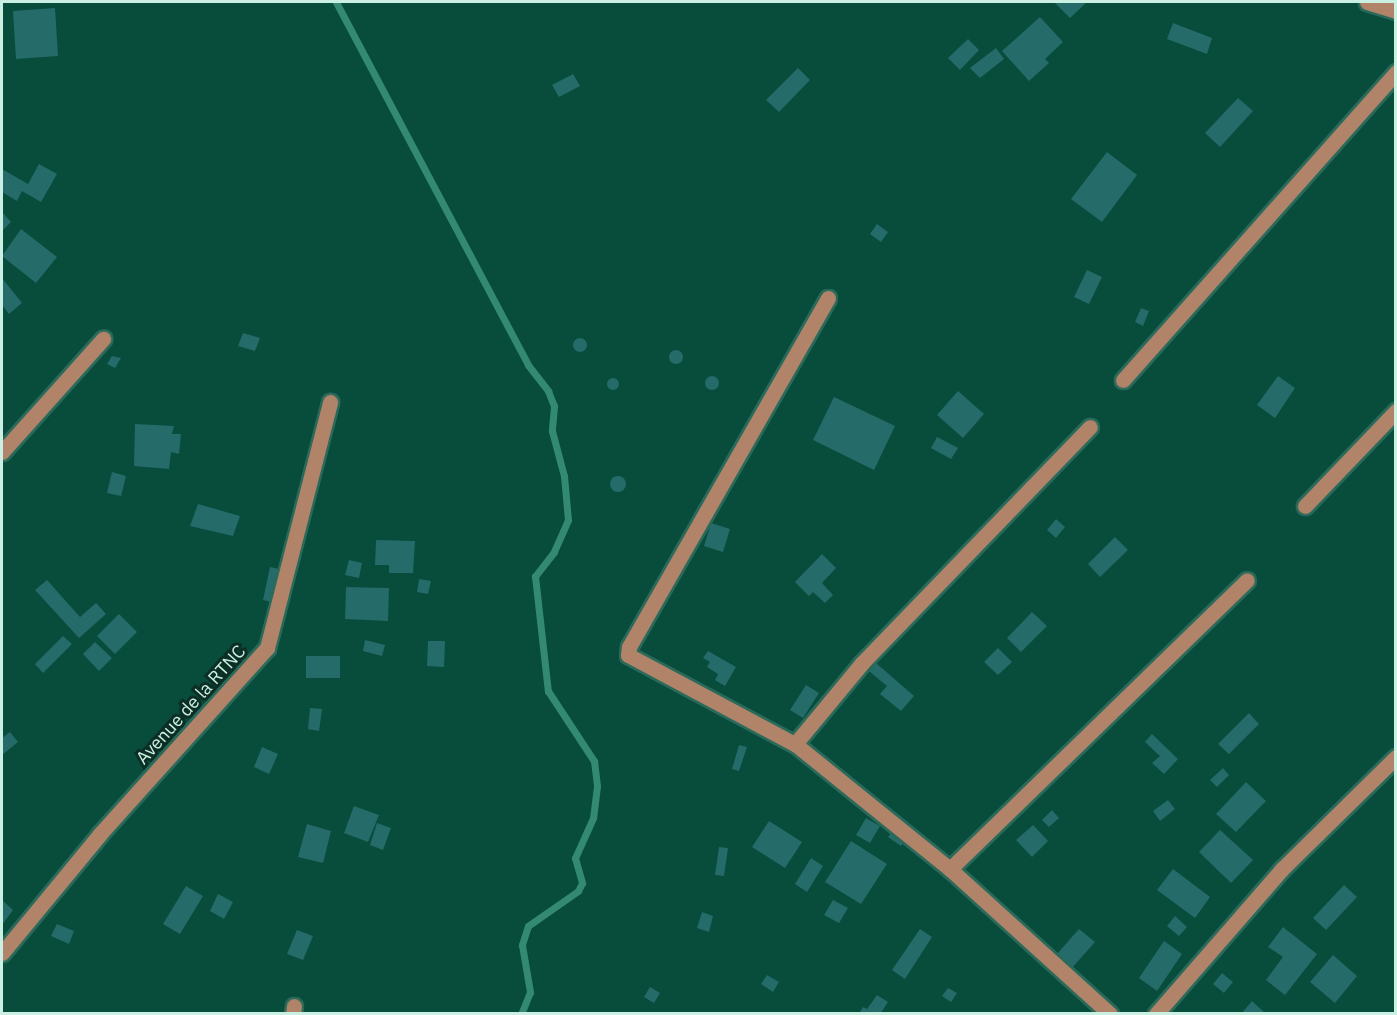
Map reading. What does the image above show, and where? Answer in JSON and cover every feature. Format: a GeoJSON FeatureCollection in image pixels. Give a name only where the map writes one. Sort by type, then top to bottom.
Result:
{"type":"FeatureCollection","features":[{"type":"Feature","properties":{"kind":"street"},"geometry":{"type":"LineString","coordinates":[[1367,2],[1395,11]]}},
{"type":"Feature","properties":{"kind":"street"},"geometry":{"type":"LineString","coordinates":[[1123,380],[1395,72]]}},
{"type":"Feature","properties":{"kind":"street"},"geometry":{"type":"LineString","coordinates":[[828,298],[629,647],[628,655],[634,661],[795,744],[950,868],[1110,1014]]}},
{"type":"Feature","properties":{"kind":"street"},"geometry":{"type":"LineString","coordinates":[[2,452],[103,339]]}},
{"type":"Feature","properties":{"kind":"street","name":"Avenue de la RTNC"},"geometry":{"type":"LineString","coordinates":[[2,953],[100,834],[267,648],[330,402]]}},
{"type":"Feature","properties":{"kind":"street"},"geometry":{"type":"LineString","coordinates":[[1305,506],[1395,411]]}},
{"type":"Feature","properties":{"kind":"street"},"geometry":{"type":"LineString","coordinates":[[795,744],[862,663],[1090,427]]}},
{"type":"Feature","properties":{"kind":"street"},"geometry":{"type":"LineString","coordinates":[[950,868],[1247,580]]}},
{"type":"Feature","properties":{"kind":"street"},"geometry":{"type":"LineString","coordinates":[[1156,1014],[1282,869],[1395,756]]}},
{"type":"Feature","properties":{"kind":"building"},"geometry":{"type":"Polygon","coordinates":[[[1054,2],[1087,2],[1070,18],[1054,2]]]}},
{"type":"Feature","properties":{"kind":"building"},"geometry":{"type":"Polygon","coordinates":[[[55,8],[58,56],[16,59],[13,11],[55,8]]]}},
{"type":"Feature","properties":{"kind":"building"},"geometry":{"type":"Polygon","coordinates":[[[1040,17],[1063,42],[1045,59],[1049,63],[1029,81],[1002,51],[1040,17]]]}},
{"type":"Feature","properties":{"kind":"building"},"geometry":{"type":"Polygon","coordinates":[[[1173,23],[1212,38],[1207,54],[1167,39],[1173,23]]]}},
{"type":"Feature","properties":{"kind":"building"},"geometry":{"type":"Polygon","coordinates":[[[968,39],[979,50],[960,70],[948,58],[968,39]]]}},
{"type":"Feature","properties":{"kind":"building"},"geometry":{"type":"Polygon","coordinates":[[[996,48],[1004,59],[980,78],[970,68],[996,48]]]}},
{"type":"Feature","properties":{"kind":"building"},"geometry":{"type":"Polygon","coordinates":[[[798,68],[810,80],[779,112],[766,100],[798,68]]]}},
{"type":"Feature","properties":{"kind":"building"},"geometry":{"type":"Polygon","coordinates":[[[573,74],[580,86],[559,97],[552,85],[573,74]]]}},
{"type":"Feature","properties":{"kind":"building"},"geometry":{"type":"Polygon","coordinates":[[[1238,98],[1253,111],[1220,147],[1205,133],[1238,98]]]}},
{"type":"Feature","properties":{"kind":"building"},"geometry":{"type":"Polygon","coordinates":[[[1107,152],[1137,175],[1102,222],[1071,199],[1107,152]]]}},
{"type":"Feature","properties":{"kind":"building"},"geometry":{"type":"Polygon","coordinates":[[[39,164],[57,174],[41,202],[22,191],[17,201],[2,192],[2,169],[28,184],[39,164]]]}},
{"type":"Feature","properties":{"kind":"building"},"geometry":{"type":"Polygon","coordinates":[[[2,212],[11,222],[2,231],[2,212]]]}},
{"type":"Feature","properties":{"kind":"building"},"geometry":{"type":"Polygon","coordinates":[[[877,224],[888,232],[881,242],[870,234],[877,224]]]}},
{"type":"Feature","properties":{"kind":"building"},"geometry":{"type":"Polygon","coordinates":[[[21,229],[57,257],[36,283],[2,256],[21,229]]]}},
{"type":"Feature","properties":{"kind":"building"},"geometry":{"type":"Polygon","coordinates":[[[1087,270],[1102,277],[1089,304],[1074,297],[1087,270]]]}},
{"type":"Feature","properties":{"kind":"building"},"geometry":{"type":"Polygon","coordinates":[[[2,278],[22,303],[9,314],[2,305],[2,278]]]}},
{"type":"Feature","properties":{"kind":"building"},"geometry":{"type":"Polygon","coordinates":[[[1141,308],[1149,311],[1143,326],[1135,322],[1141,308]]]}},
{"type":"Feature","properties":{"kind":"building"},"geometry":{"type":"Polygon","coordinates":[[[243,333],[260,338],[255,351],[238,346],[243,333]]]}},
{"type":"Feature","properties":{"kind":"building"},"geometry":{"type":"Polygon","coordinates":[[[580,338],[585,340],[587,345],[585,350],[580,352],[575,350],[573,345],[575,340],[580,338]]]}},
{"type":"Feature","properties":{"kind":"building"},"geometry":{"type":"Polygon","coordinates":[[[676,350],[681,352],[683,357],[681,362],[676,364],[671,362],[669,357],[671,352],[676,350]]]}},
{"type":"Feature","properties":{"kind":"building"},"geometry":{"type":"Polygon","coordinates":[[[112,356],[121,358],[115,368],[107,364],[112,356]]]}},
{"type":"Feature","properties":{"kind":"building"},"geometry":{"type":"Polygon","coordinates":[[[709,376],[715,376],[719,383],[715,390],[709,390],[705,386],[705,380],[709,376]]]}},
{"type":"Feature","properties":{"kind":"building"},"geometry":{"type":"Polygon","coordinates":[[[1278,376],[1295,388],[1275,418],[1257,405],[1278,376]]]}},
{"type":"Feature","properties":{"kind":"building"},"geometry":{"type":"Polygon","coordinates":[[[615,378],[618,379],[618,389],[611,390],[608,389],[607,382],[608,379],[615,378]]]}},
{"type":"Feature","properties":{"kind":"building"},"geometry":{"type":"Polygon","coordinates":[[[958,391],[984,414],[963,438],[937,415],[958,391]]]}},
{"type":"Feature","properties":{"kind":"building"},"geometry":{"type":"Polygon","coordinates":[[[834,397],[895,426],[874,470],[813,440],[834,397]]]}},
{"type":"Feature","properties":{"kind":"building"},"geometry":{"type":"Polygon","coordinates":[[[135,424],[174,426],[172,434],[181,434],[179,454],[171,452],[169,469],[134,466],[135,424]]]}},
{"type":"Feature","properties":{"kind":"building"},"geometry":{"type":"Polygon","coordinates":[[[937,437],[958,448],[951,459],[931,448],[937,437]]]}},
{"type":"Feature","properties":{"kind":"building"},"geometry":{"type":"Polygon","coordinates":[[[112,472],[126,476],[121,496],[107,493],[112,472]]]}},
{"type":"Feature","properties":{"kind":"building"},"geometry":{"type":"Polygon","coordinates":[[[618,476],[626,484],[618,492],[610,484],[618,476]]]}},
{"type":"Feature","properties":{"kind":"building"},"geometry":{"type":"Polygon","coordinates":[[[198,504],[240,516],[233,536],[190,526],[198,504]]]}},
{"type":"Feature","properties":{"kind":"building"},"geometry":{"type":"Polygon","coordinates":[[[1056,519],[1065,527],[1056,538],[1047,530],[1056,519]]]}},
{"type":"Feature","properties":{"kind":"building"},"geometry":{"type":"Polygon","coordinates":[[[711,523],[730,529],[723,552],[704,546],[711,523]]]}},
{"type":"Feature","properties":{"kind":"building"},"geometry":{"type":"Polygon","coordinates":[[[1115,537],[1128,550],[1100,577],[1088,564],[1115,537]]]}},
{"type":"Feature","properties":{"kind":"building"},"geometry":{"type":"Polygon","coordinates":[[[376,540],[415,541],[413,573],[389,573],[389,565],[375,565],[376,540]]]}},
{"type":"Feature","properties":{"kind":"building"},"geometry":{"type":"Polygon","coordinates":[[[822,554],[836,568],[822,583],[833,595],[825,603],[813,592],[809,596],[795,582],[822,554]]]}},
{"type":"Feature","properties":{"kind":"building"},"geometry":{"type":"Polygon","coordinates":[[[349,560],[362,563],[359,578],[345,575],[349,560]]]}},
{"type":"Feature","properties":{"kind":"building"},"geometry":{"type":"Polygon","coordinates":[[[270,567],[284,570],[276,603],[263,600],[270,567]]]}},
{"type":"Feature","properties":{"kind":"building"},"geometry":{"type":"Polygon","coordinates":[[[419,579],[431,581],[428,594],[417,592],[419,579]]]}},
{"type":"Feature","properties":{"kind":"building"},"geometry":{"type":"Polygon","coordinates":[[[47,580],[80,617],[96,603],[106,614],[79,638],[35,590],[47,580]]]}},
{"type":"Feature","properties":{"kind":"building"},"geometry":{"type":"Polygon","coordinates":[[[346,587],[389,588],[388,621],[345,619],[346,587]]]}},
{"type":"Feature","properties":{"kind":"building"},"geometry":{"type":"Polygon","coordinates":[[[1032,612],[1047,626],[1021,652],[1007,638],[1032,612]]]}},
{"type":"Feature","properties":{"kind":"building"},"geometry":{"type":"Polygon","coordinates":[[[119,614],[137,632],[115,654],[97,636],[119,614]]]}},
{"type":"Feature","properties":{"kind":"building"},"geometry":{"type":"Polygon","coordinates":[[[63,636],[72,644],[43,673],[35,664],[63,636]]]}},
{"type":"Feature","properties":{"kind":"building"},"geometry":{"type":"Polygon","coordinates":[[[365,640],[385,645],[382,656],[363,651],[365,640]]]}},
{"type":"Feature","properties":{"kind":"building"},"geometry":{"type":"Polygon","coordinates":[[[428,641],[445,641],[444,667],[427,666],[428,641]]]}},
{"type":"Feature","properties":{"kind":"building"},"geometry":{"type":"Polygon","coordinates":[[[95,642],[112,658],[99,671],[83,654],[95,642]]]}},
{"type":"Feature","properties":{"kind":"building"},"geometry":{"type":"Polygon","coordinates":[[[998,648],[1012,662],[998,675],[984,662],[998,648]]]}},
{"type":"Feature","properties":{"kind":"building"},"geometry":{"type":"Polygon","coordinates":[[[708,651],[736,667],[725,686],[715,680],[718,674],[707,667],[710,662],[703,658],[708,651]]]}},
{"type":"Feature","properties":{"kind":"building"},"geometry":{"type":"Polygon","coordinates":[[[306,656],[340,656],[340,678],[306,678],[306,656]]]}},
{"type":"Feature","properties":{"kind":"building"},"geometry":{"type":"Polygon","coordinates":[[[876,663],[914,696],[901,711],[880,694],[887,686],[869,671],[876,663]]]}},
{"type":"Feature","properties":{"kind":"building"},"geometry":{"type":"Polygon","coordinates":[[[806,685],[819,693],[803,718],[790,710],[806,685]]]}},
{"type":"Feature","properties":{"kind":"building"},"geometry":{"type":"Polygon","coordinates":[[[310,708],[322,709],[319,731],[308,729],[310,708]]]}},
{"type":"Feature","properties":{"kind":"building"},"geometry":{"type":"Polygon","coordinates":[[[1249,713],[1259,724],[1229,754],[1218,744],[1249,713]]]}},
{"type":"Feature","properties":{"kind":"building"},"geometry":{"type":"Polygon","coordinates":[[[10,732],[18,742],[2,755],[2,738],[10,732]]]}},
{"type":"Feature","properties":{"kind":"building"},"geometry":{"type":"Polygon","coordinates":[[[1152,734],[1178,759],[1164,774],[1152,763],[1160,756],[1145,742],[1152,734]]]}},
{"type":"Feature","properties":{"kind":"building"},"geometry":{"type":"Polygon","coordinates":[[[739,745],[747,747],[739,771],[732,769],[739,745]]]}},
{"type":"Feature","properties":{"kind":"building"},"geometry":{"type":"Polygon","coordinates":[[[262,747],[278,754],[269,774],[254,767],[262,747]]]}},
{"type":"Feature","properties":{"kind":"building"},"geometry":{"type":"Polygon","coordinates":[[[1223,768],[1229,775],[1217,787],[1210,780],[1223,768]]]}},
{"type":"Feature","properties":{"kind":"building"},"geometry":{"type":"Polygon","coordinates":[[[1246,782],[1266,801],[1236,832],[1216,814],[1246,782]]]}},
{"type":"Feature","properties":{"kind":"building"},"geometry":{"type":"Polygon","coordinates":[[[1168,800],[1175,809],[1160,821],[1153,811],[1168,800]]]}},
{"type":"Feature","properties":{"kind":"building"},"geometry":{"type":"Polygon","coordinates":[[[354,806],[379,815],[368,842],[344,833],[354,806]]]}},
{"type":"Feature","properties":{"kind":"building"},"geometry":{"type":"Polygon","coordinates":[[[1052,810],[1059,818],[1049,827],[1042,820],[1052,810]]]}},
{"type":"Feature","properties":{"kind":"building"},"geometry":{"type":"Polygon","coordinates":[[[866,818],[880,826],[870,843],[856,835],[866,818]]]}},
{"type":"Feature","properties":{"kind":"building"},"geometry":{"type":"Polygon","coordinates":[[[769,821],[802,842],[785,868],[752,847],[769,821]]]}},
{"type":"Feature","properties":{"kind":"building"},"geometry":{"type":"Polygon","coordinates":[[[377,823],[391,828],[383,850],[370,845],[377,823]]]}},
{"type":"Feature","properties":{"kind":"building"},"geometry":{"type":"Polygon","coordinates":[[[307,824],[331,831],[323,863],[298,857],[307,824]]]}},
{"type":"Feature","properties":{"kind":"building"},"geometry":{"type":"Polygon","coordinates":[[[1033,825],[1048,841],[1032,857],[1016,840],[1033,825]]]}},
{"type":"Feature","properties":{"kind":"building"},"geometry":{"type":"Polygon","coordinates":[[[893,830],[906,839],[901,846],[888,837],[893,830]]]}},
{"type":"Feature","properties":{"kind":"building"},"geometry":{"type":"Polygon","coordinates":[[[1220,830],[1253,860],[1231,883],[1199,852],[1220,830]]]}},
{"type":"Feature","properties":{"kind":"building"},"geometry":{"type":"Polygon","coordinates":[[[851,841],[887,864],[861,904],[825,882],[851,841]]]}},
{"type":"Feature","properties":{"kind":"building"},"geometry":{"type":"Polygon","coordinates":[[[719,847],[728,848],[724,876],[715,875],[719,847]]]}},
{"type":"Feature","properties":{"kind":"building"},"geometry":{"type":"Polygon","coordinates":[[[811,858],[823,866],[807,892],[795,884],[811,858]]]}},
{"type":"Feature","properties":{"kind":"building"},"geometry":{"type":"Polygon","coordinates":[[[1173,869],[1210,897],[1195,918],[1157,890],[1173,869]]]}},
{"type":"Feature","properties":{"kind":"building"},"geometry":{"type":"Polygon","coordinates":[[[1344,885],[1357,897],[1326,930],[1313,918],[1344,885]]]}},
{"type":"Feature","properties":{"kind":"building"},"geometry":{"type":"Polygon","coordinates":[[[186,886],[203,896],[180,934],[163,924],[186,886]]]}},
{"type":"Feature","properties":{"kind":"building"},"geometry":{"type":"Polygon","coordinates":[[[218,894],[233,902],[224,919],[210,911],[218,894]]]}},
{"type":"Feature","properties":{"kind":"building"},"geometry":{"type":"Polygon","coordinates":[[[2,900],[13,910],[2,925],[2,900]]]}},
{"type":"Feature","properties":{"kind":"building"},"geometry":{"type":"Polygon","coordinates":[[[833,900],[848,908],[839,923],[824,915],[833,900]]]}},
{"type":"Feature","properties":{"kind":"building"},"geometry":{"type":"Polygon","coordinates":[[[702,912],[713,916],[709,932],[697,928],[702,912]]]}},
{"type":"Feature","properties":{"kind":"building"},"geometry":{"type":"Polygon","coordinates":[[[1175,916],[1187,927],[1179,936],[1167,926],[1175,916]]]}},
{"type":"Feature","properties":{"kind":"building"},"geometry":{"type":"Polygon","coordinates":[[[57,924],[74,931],[69,944],[51,936],[57,924]]]}},
{"type":"Feature","properties":{"kind":"building"},"geometry":{"type":"Polygon","coordinates":[[[1283,927],[1317,954],[1285,995],[1266,980],[1283,957],[1268,947],[1283,927]]]}},
{"type":"Feature","properties":{"kind":"building"},"geometry":{"type":"Polygon","coordinates":[[[920,929],[932,937],[905,979],[892,970],[920,929]]]}},
{"type":"Feature","properties":{"kind":"building"},"geometry":{"type":"Polygon","coordinates":[[[1079,929],[1095,942],[1071,969],[1056,955],[1079,929]]]}},
{"type":"Feature","properties":{"kind":"building"},"geometry":{"type":"Polygon","coordinates":[[[297,930],[313,936],[303,960],[287,954],[297,930]]]}},
{"type":"Feature","properties":{"kind":"building"},"geometry":{"type":"Polygon","coordinates":[[[1164,941],[1182,954],[1157,991],[1139,978],[1164,941]]]}},
{"type":"Feature","properties":{"kind":"building"},"geometry":{"type":"Polygon","coordinates":[[[1333,955],[1357,976],[1335,1003],[1310,982],[1333,955]]]}},
{"type":"Feature","properties":{"kind":"building"},"geometry":{"type":"Polygon","coordinates":[[[1222,973],[1233,982],[1224,993],[1213,984],[1222,973]]]}},
{"type":"Feature","properties":{"kind":"building"},"geometry":{"type":"Polygon","coordinates":[[[767,975],[779,982],[773,992],[761,984],[767,975]]]}},
{"type":"Feature","properties":{"kind":"building"},"geometry":{"type":"Polygon","coordinates":[[[650,987],[660,993],[654,1003],[644,997],[650,987]]]}},
{"type":"Feature","properties":{"kind":"building"},"geometry":{"type":"Polygon","coordinates":[[[948,988],[957,993],[951,1002],[942,996],[948,988]]]}},
{"type":"Feature","properties":{"kind":"building"},"geometry":{"type":"Polygon","coordinates":[[[877,995],[888,1002],[880,1014],[859,1014],[863,1007],[867,1009],[877,995]]]}},
{"type":"Feature","properties":{"kind":"building"},"geometry":{"type":"Polygon","coordinates":[[[1252,1001],[1266,1014],[1241,1014],[1252,1001]]]}},
{"type":"Feature","properties":{"kind":"waterway"},"geometry":{"type":"LineString","coordinates":[[336,2],[528,365],[548,391],[554,406],[552,431],[564,476],[568,520],[554,552],[535,576],[548,691],[594,761],[597,786],[593,818],[575,858],[582,883],[578,891],[528,926],[522,945],[530,992],[521,1014]]}}]}
